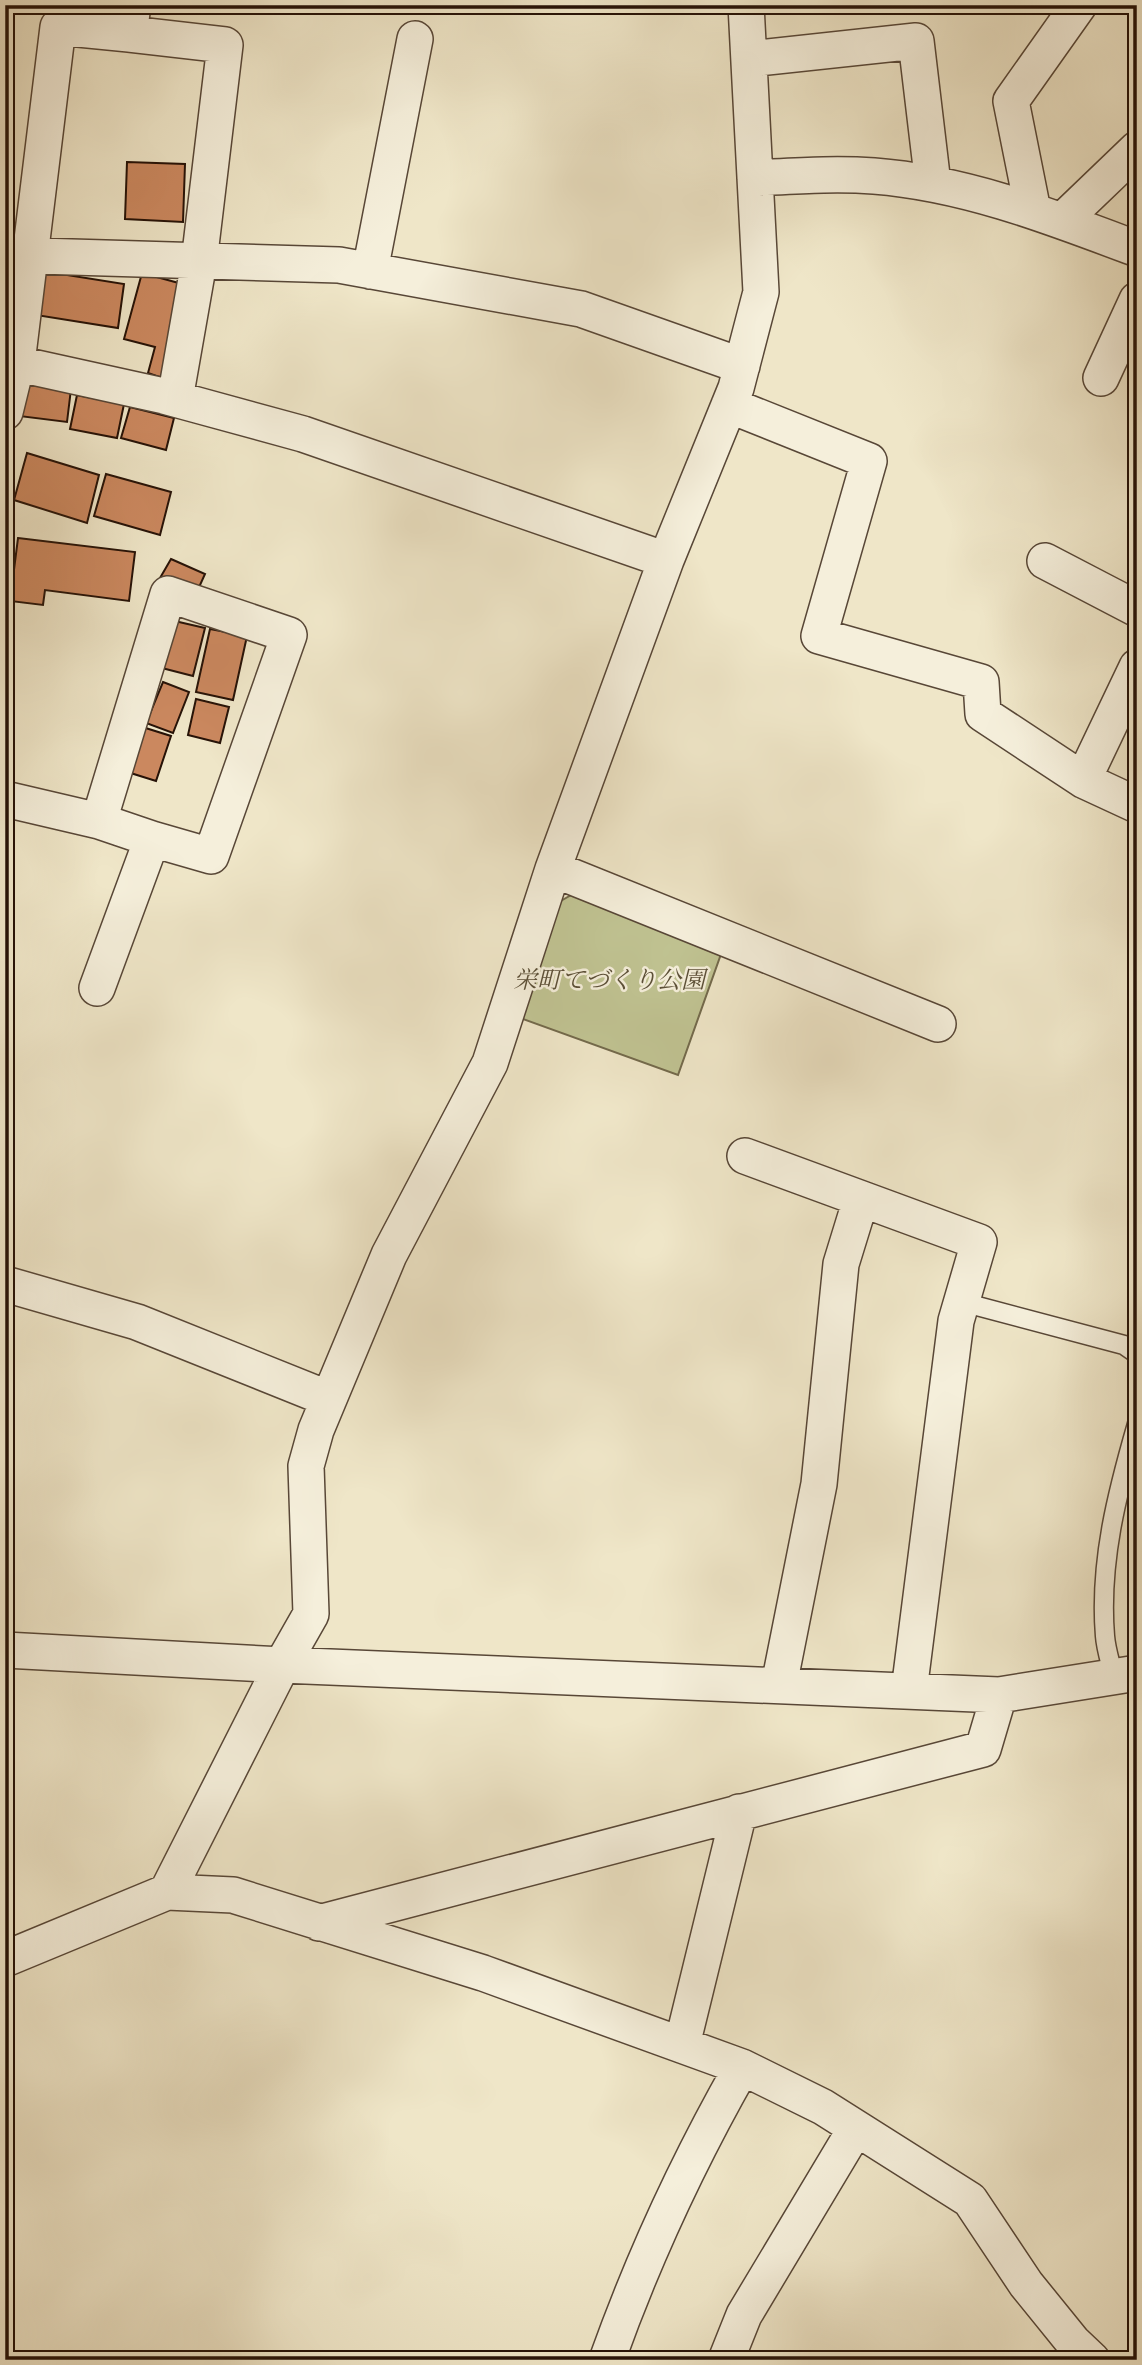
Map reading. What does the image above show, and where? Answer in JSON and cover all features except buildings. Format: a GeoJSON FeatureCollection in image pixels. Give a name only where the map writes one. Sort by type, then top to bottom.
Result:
{"type":"FeatureCollection","features":[{"type":"Feature","properties":{"kind":"street"},"geometry":{"type":"LineString","coordinates":[[167,1892],[282,1665],[311,1614],[306,1466],[316,1430],[389,1255],[490,1063],[553,869],[666,560],[729,405],[742,366],[761,292],[746,5]]}},
{"type":"Feature","properties":{"kind":"street"},"geometry":{"type":"LineString","coordinates":[[1048,216],[1011,101],[1079,5]]}},
{"type":"Feature","properties":{"kind":"street"},"geometry":{"type":"LineString","coordinates":[[5,412],[18,256],[58,27],[131,20],[225,45],[199,262],[175,399]]}},
{"type":"Feature","properties":{"kind":"street"},"geometry":{"type":"LineString","coordinates":[[370,271],[415,39]]}},
{"type":"Feature","properties":{"kind":"street"},"geometry":{"type":"LineString","coordinates":[[750,60],[916,41],[933,184]]}},
{"type":"Feature","properties":{"kind":"street"},"geometry":{"type":"LineString","coordinates":[[1048,216],[1137,149]]}},
{"type":"Feature","properties":{"kind":"street"},"geometry":{"type":"LineString","coordinates":[[755,178],[843,174],[933,184],[1048,216],[1137,249]]}},
{"type":"Feature","properties":{"kind":"street"},"geometry":{"type":"LineString","coordinates":[[18,256],[339,265],[581,309],[742,366]]}},
{"type":"Feature","properties":{"kind":"street"},"geometry":{"type":"LineString","coordinates":[[1101,378],[1137,300]]}},
{"type":"Feature","properties":{"kind":"street"},"geometry":{"type":"LineString","coordinates":[[11,362],[175,399],[303,434],[666,560]]}},
{"type":"Feature","properties":{"kind":"street"},"geometry":{"type":"LineString","coordinates":[[729,405],[870,461],[819,636],[981,682],[983,714],[1083,780],[1137,806]]}},
{"type":"Feature","properties":{"kind":"street"},"geometry":{"type":"LineString","coordinates":[[1045,561],[1137,609]]}},
{"type":"Feature","properties":{"kind":"street"},"geometry":{"type":"LineString","coordinates":[[5,799],[99,821],[211,856],[289,635],[168,594],[99,821]]}},
{"type":"Feature","properties":{"kind":"street"},"geometry":{"type":"LineString","coordinates":[[1083,780],[1137,667]]}},
{"type":"Feature","properties":{"kind":"street"},"geometry":{"type":"LineString","coordinates":[[97,988],[152,839]]}},
{"type":"Feature","properties":{"kind":"street"},"geometry":{"type":"LineString","coordinates":[[553,869],[938,1024]]}},
{"type":"Feature","properties":{"kind":"street"},"geometry":{"type":"LineString","coordinates":[[745,1156],[979,1242],[956,1321],[909,1691]]}},
{"type":"Feature","properties":{"kind":"street"},"geometry":{"type":"LineString","coordinates":[[779,1685],[819,1485],[841,1264],[861,1199]]}},
{"type":"Feature","properties":{"kind":"street"},"geometry":{"type":"LineString","coordinates":[[5,1284],[137,1322],[330,1399]]}},
{"type":"Feature","properties":{"kind":"street"},"geometry":{"type":"LineString","coordinates":[[5,1650],[282,1665],[999,1695],[1126,1675]]}},
{"type":"Feature","properties":{"kind":"street"},"geometry":{"type":"LineString","coordinates":[[319,1923],[983,1748],[999,1695]]}},
{"type":"Feature","properties":{"kind":"street"},"geometry":{"type":"LineString","coordinates":[[682,2045],[739,1812]]}},
{"type":"Feature","properties":{"kind":"street"},"geometry":{"type":"LineString","coordinates":[[5,1959],[167,1892],[233,1895],[483,1973],[742,2067],[823,2107],[970,2200],[1026,2284],[1091,2360]]}},
{"type":"Feature","properties":{"kind":"street"},"geometry":{"type":"LineString","coordinates":[[607,2360],[624,2312],[704,2134],[742,2067]]}},
{"type":"Feature","properties":{"kind":"street"},"geometry":{"type":"LineString","coordinates":[[726,2360],[744,2315],[856,2128]]}},
{"type":"Feature","properties":{"kind":"lane"},"geometry":{"type":"LineString","coordinates":[[962,1303],[1124,1345],[1137,1354]]}},
{"type":"Feature","properties":{"kind":"lane"},"geometry":{"type":"LineString","coordinates":[[1126,1675],[1105,1638],[1104,1569],[1122,1476],[1137,1424]]}},
{"type":"Feature","properties":{"kind":"green space","name":"栄町てづくり公園"},"geometry":{"type":"Polygon","coordinates":[[[573,894],[721,954],[678,1075],[520,1018],[559,902],[573,894]]]}}]}
